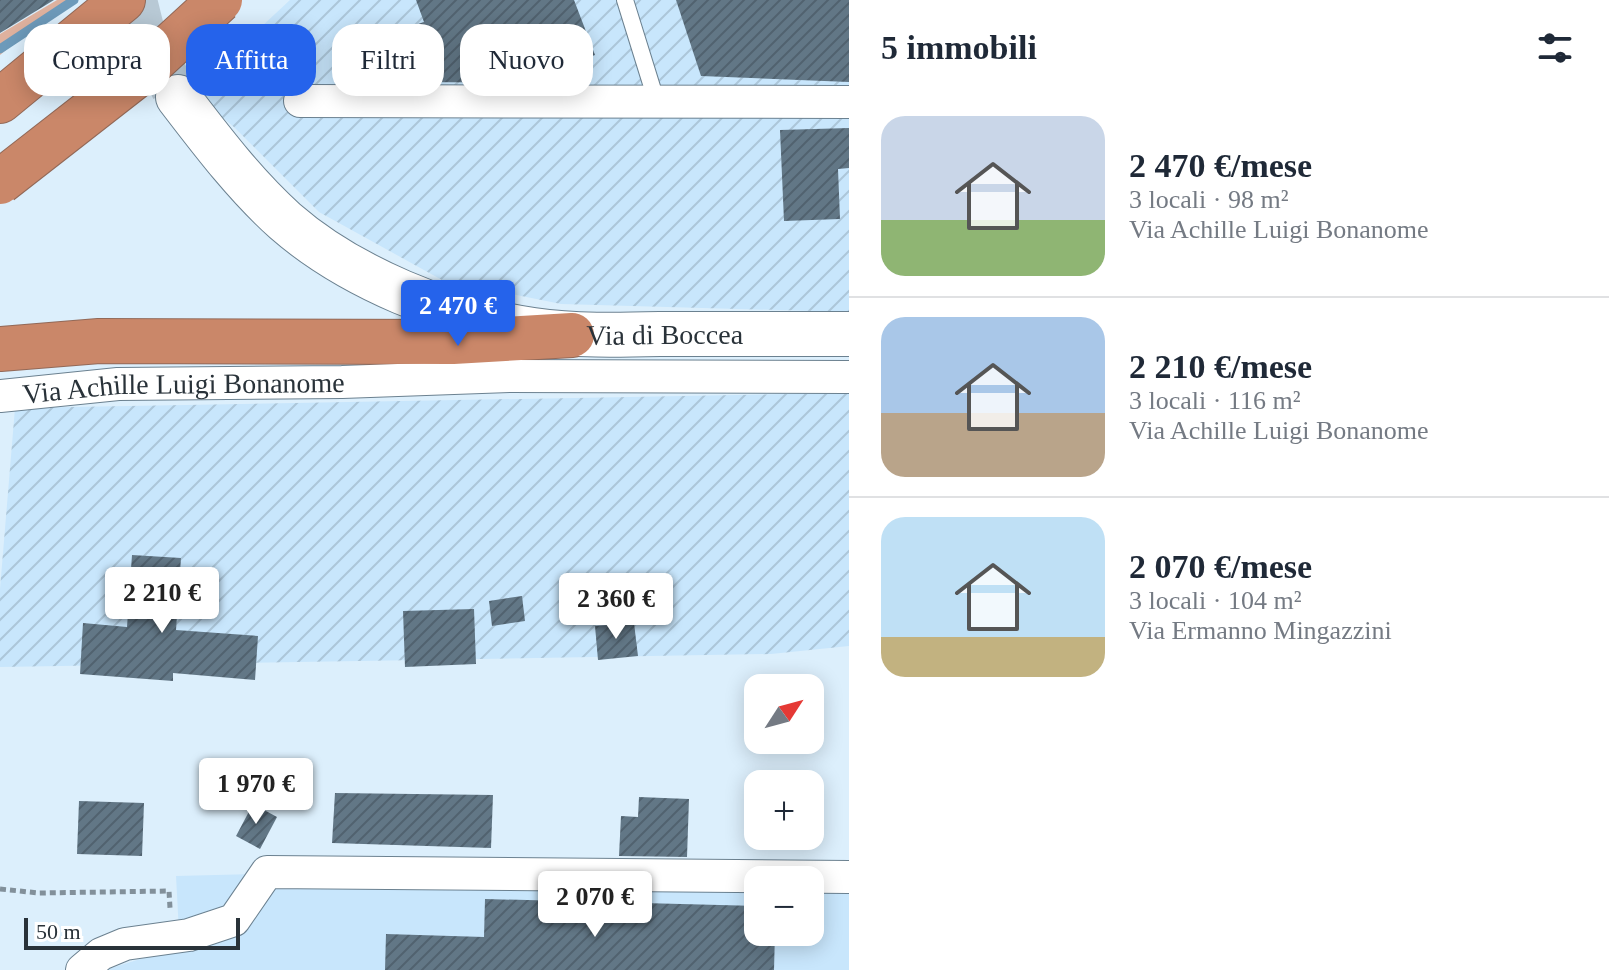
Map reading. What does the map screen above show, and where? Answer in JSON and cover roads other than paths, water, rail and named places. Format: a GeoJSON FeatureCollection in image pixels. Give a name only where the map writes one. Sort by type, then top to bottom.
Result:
{"type":"FeatureCollection","features":[{"type":"Feature","properties":{"kind":"highway"},"geometry":{"type":"LineString","coordinates":[[0,101],[123,0]]}},
{"type":"Feature","properties":{"kind":"highway"},"geometry":{"type":"LineString","coordinates":[[0,182],[146,68],[220,0]]}},
{"type":"Feature","properties":{"kind":"highway"},"geometry":{"type":"LineString","coordinates":[[0,349],[99,341],[453,342],[572,335]]}},
{"type":"Feature","properties":{"kind":"main road","name":"Via di Boccea"},"geometry":{"type":"LineString","coordinates":[[178,97],[215,145],[285,221],[328,252],[387,283],[443,307],[517,328],[572,335],[849,334]]}},
{"type":"Feature","properties":{"kind":"street"},"geometry":{"type":"LineString","coordinates":[[300,101],[849,102]]}},
{"type":"Feature","properties":{"kind":"street","name":"Via Achille Luigi Bonanome"},"geometry":{"type":"LineString","coordinates":[[0,396],[118,384],[342,382],[510,376],[849,377]]}},
{"type":"Feature","properties":{"kind":"street"},"geometry":{"type":"LineString","coordinates":[[82,970],[113,947],[142,940],[172,938],[212,929],[234,920],[267,872],[849,877]]}},
{"type":"Feature","properties":{"kind":"lane"},"geometry":{"type":"LineString","coordinates":[[625,0],[657,103]]}},
{"type":"Feature","properties":{"kind":"waterway"},"geometry":{"type":"LineString","coordinates":[[0,49],[74,0]]}},
{"type":"Feature","properties":{"kind":"tunnel"},"geometry":{"type":"LineString","coordinates":[[135,0],[142,28],[173,89]]}}]}
